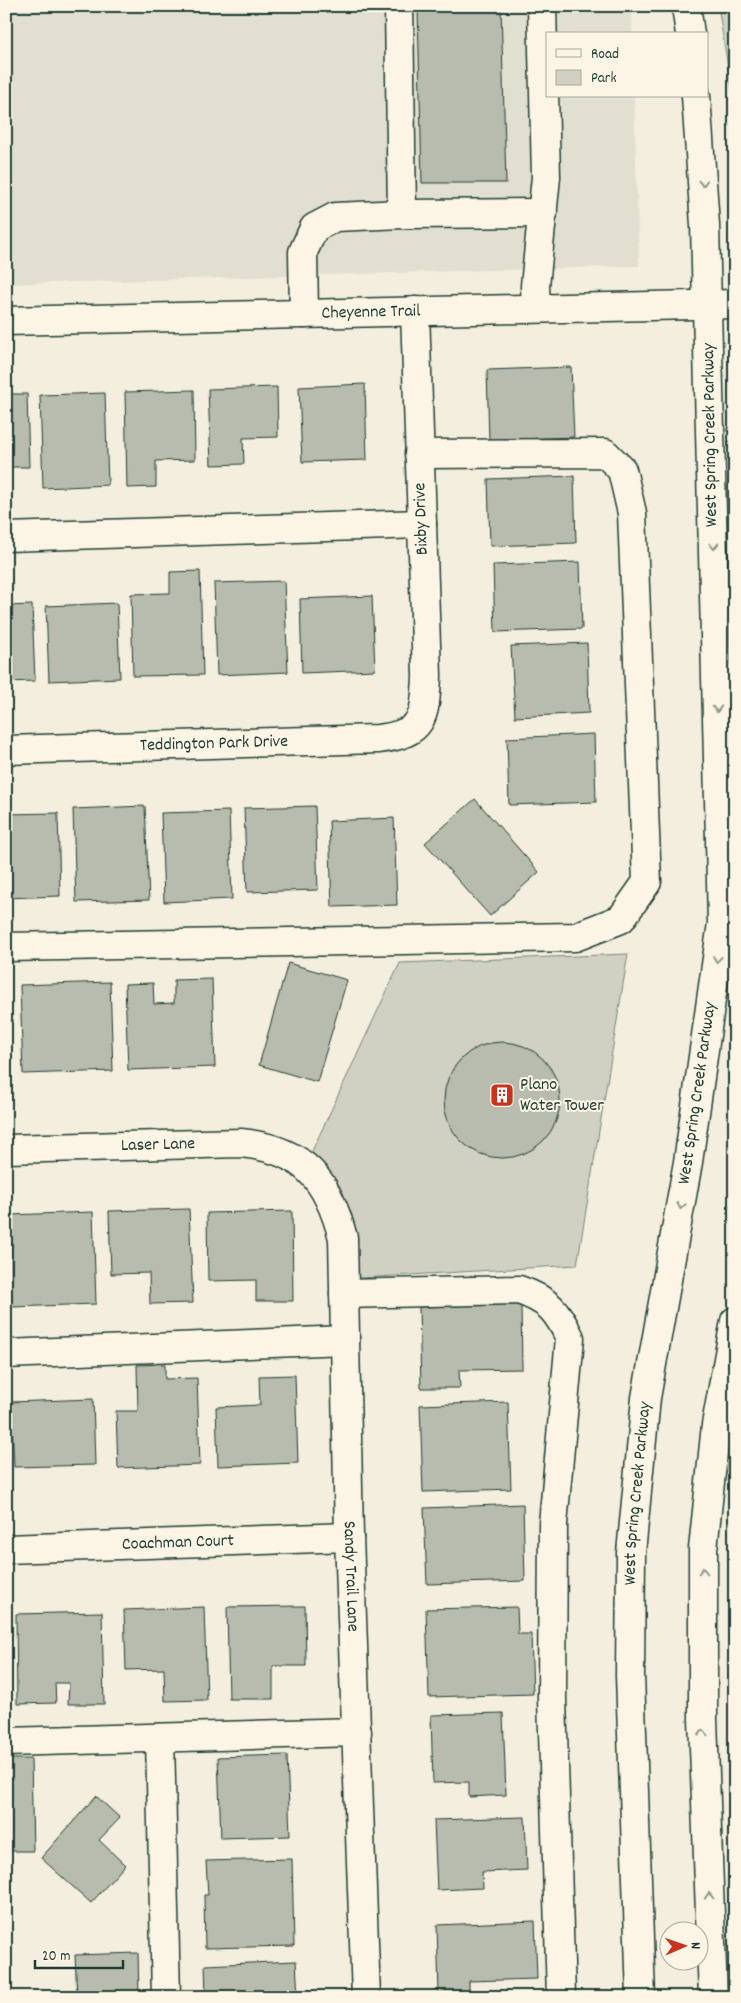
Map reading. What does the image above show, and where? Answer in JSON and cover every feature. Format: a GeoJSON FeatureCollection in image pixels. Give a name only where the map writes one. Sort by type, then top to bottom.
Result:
{"type":"FeatureCollection","features":[{"type":"Feature","properties":{"kind":"street"},"geometry":{"type":"LineString","coordinates":[[399,6],[402,214]]}},
{"type":"Feature","properties":{"kind":"street"},"geometry":{"type":"LineString","coordinates":[[536,308],[535,286],[546,177],[542,6]]}},
{"type":"Feature","properties":{"kind":"street"},"geometry":{"type":"LineString","coordinates":[[686,6],[690,32]]}},
{"type":"Feature","properties":{"kind":"street","name":"West Spring Creek Parkway"},"geometry":{"type":"LineString","coordinates":[[641,1997],[630,1675],[631,1554],[646,1398],[688,1162],[722,923],[705,226],[696,98]]}},
{"type":"Feature","properties":{"kind":"street"},"geometry":{"type":"LineString","coordinates":[[304,314],[303,252],[314,228],[335,217],[402,214],[542,213]]}},
{"type":"Feature","properties":{"kind":"street","name":"Cheyenne Trail"},"geometry":{"type":"LineString","coordinates":[[6,321],[735,304]]}},
{"type":"Feature","properties":{"kind":"street","name":"Bixby Drive"},"geometry":{"type":"LineString","coordinates":[[415,311],[427,676],[426,702],[418,725]]}},
{"type":"Feature","properties":{"kind":"street"},"geometry":{"type":"LineString","coordinates":[[6,947],[575,937],[621,919],[647,882],[632,513],[622,470],[605,453],[419,454]]}},
{"type":"Feature","properties":{"kind":"street"},"geometry":{"type":"LineString","coordinates":[[6,537],[422,524]]}},
{"type":"Feature","properties":{"kind":"street","name":"Teddington Park Drive"},"geometry":{"type":"LineString","coordinates":[[6,750],[378,739],[400,736],[418,725]]}},
{"type":"Feature","properties":{"kind":"street","name":"Laser Lane"},"geometry":{"type":"LineString","coordinates":[[6,1149],[241,1143],[263,1145],[284,1152],[305,1166]]}},
{"type":"Feature","properties":{"kind":"street","name":"Sandy Trail Lane"},"geometry":{"type":"LineString","coordinates":[[305,1166],[328,1192],[336,1209],[343,1238],[349,1537],[366,1997]]}},
{"type":"Feature","properties":{"kind":"street"},"geometry":{"type":"LineString","coordinates":[[344,1294],[519,1290],[540,1297],[559,1314],[570,1338],[553,1524],[552,1698],[561,1997]]}},
{"type":"Feature","properties":{"kind":"street"},"geometry":{"type":"LineString","coordinates":[[713,1997],[703,1719],[703,1549],[716,1425],[735,1321]]}},
{"type":"Feature","properties":{"kind":"street"},"geometry":{"type":"LineString","coordinates":[[6,1354],[345,1340]]}},
{"type":"Feature","properties":{"kind":"street","name":"Coachman Court"},"geometry":{"type":"LineString","coordinates":[[6,1549],[349,1537]]}},
{"type":"Feature","properties":{"kind":"street"},"geometry":{"type":"LineString","coordinates":[[6,1742],[357,1732]]}},
{"type":"Feature","properties":{"kind":"street"},"geometry":{"type":"LineString","coordinates":[[160,1738],[166,1997]]}},
{"type":"Feature","properties":{"kind":"shaded area"},"geometry":{"type":"Polygon","coordinates":[[[6,6],[631,6],[632,32],[546,32],[546,98],[634,98],[639,266],[6,284],[6,6]]]}},
{"type":"Feature","properties":{"kind":"green space"},"geometry":{"type":"Polygon","coordinates":[[[718,6],[735,6],[735,111],[718,6]]]}},
{"type":"Feature","properties":{"kind":"green space"},"geometry":{"type":"Polygon","coordinates":[[[628,954],[577,1265],[344,1279],[305,1166],[400,963],[628,954]]]}},
{"type":"Feature","properties":{"kind":"building"},"geometry":{"type":"Polygon","coordinates":[[[501,6],[506,183],[422,183],[418,8],[501,6]]]}},
{"type":"Feature","properties":{"kind":"building"},"geometry":{"type":"Polygon","coordinates":[[[571,367],[574,437],[489,440],[487,370],[571,367]]]}},
{"type":"Feature","properties":{"kind":"building"},"geometry":{"type":"Polygon","coordinates":[[[365,384],[367,460],[302,462],[299,387],[365,384]]]}},
{"type":"Feature","properties":{"kind":"building"},"geometry":{"type":"Polygon","coordinates":[[[277,387],[278,437],[243,438],[244,464],[211,465],[208,389],[277,387]]]}},
{"type":"Feature","properties":{"kind":"building"},"geometry":{"type":"Polygon","coordinates":[[[194,390],[195,460],[156,461],[156,487],[127,488],[125,392],[194,390]]]}},
{"type":"Feature","properties":{"kind":"building"},"geometry":{"type":"Polygon","coordinates":[[[105,393],[108,485],[43,488],[40,395],[105,393]]]}},
{"type":"Feature","properties":{"kind":"building"},"geometry":{"type":"Polygon","coordinates":[[[6,394],[27,394],[29,467],[6,467],[6,394]]]}},
{"type":"Feature","properties":{"kind":"building"},"geometry":{"type":"Polygon","coordinates":[[[574,476],[576,543],[490,546],[488,479],[574,476]]]}},
{"type":"Feature","properties":{"kind":"building"},"geometry":{"type":"Polygon","coordinates":[[[580,562],[582,629],[495,632],[493,565],[580,562]]]}},
{"type":"Feature","properties":{"kind":"building"},"geometry":{"type":"Polygon","coordinates":[[[200,571],[203,675],[133,676],[131,594],[170,593],[170,572],[200,571]]]}},
{"type":"Feature","properties":{"kind":"building"},"geometry":{"type":"Polygon","coordinates":[[[284,581],[288,672],[217,675],[214,583],[284,581]]]}},
{"type":"Feature","properties":{"kind":"building"},"geometry":{"type":"Polygon","coordinates":[[[372,596],[375,670],[302,673],[300,599],[372,596]]]}},
{"type":"Feature","properties":{"kind":"building"},"geometry":{"type":"Polygon","coordinates":[[[117,603],[120,678],[49,681],[46,606],[117,603]]]}},
{"type":"Feature","properties":{"kind":"building"},"geometry":{"type":"Polygon","coordinates":[[[32,605],[35,681],[6,682],[6,606],[32,605]]]}},
{"type":"Feature","properties":{"kind":"building"},"geometry":{"type":"Polygon","coordinates":[[[587,643],[589,713],[515,717],[511,646],[587,643]]]}},
{"type":"Feature","properties":{"kind":"building"},"geometry":{"type":"Polygon","coordinates":[[[594,734],[596,802],[509,805],[507,738],[594,734]]]}},
{"type":"Feature","properties":{"kind":"building"},"geometry":{"type":"Polygon","coordinates":[[[475,799],[539,872],[490,916],[425,843],[475,799]]]}},
{"type":"Feature","properties":{"kind":"building"},"geometry":{"type":"Polygon","coordinates":[[[145,806],[149,900],[76,902],[73,809],[145,806]]]}},
{"type":"Feature","properties":{"kind":"building"},"geometry":{"type":"Polygon","coordinates":[[[315,806],[318,890],[247,892],[244,808],[315,806]]]}},
{"type":"Feature","properties":{"kind":"building"},"geometry":{"type":"Polygon","coordinates":[[[229,811],[232,899],[164,902],[161,813],[229,811]]]}},
{"type":"Feature","properties":{"kind":"building"},"geometry":{"type":"Polygon","coordinates":[[[58,813],[60,896],[6,898],[6,814],[58,813]]]}},
{"type":"Feature","properties":{"kind":"building"},"geometry":{"type":"Polygon","coordinates":[[[394,818],[397,905],[332,907],[329,821],[394,818]]]}},
{"type":"Feature","properties":{"kind":"building"},"geometry":{"type":"Polygon","coordinates":[[[288,963],[347,980],[317,1082],[259,1065],[288,963]]]}},
{"type":"Feature","properties":{"kind":"building"},"geometry":{"type":"Polygon","coordinates":[[[212,979],[215,1067],[128,1070],[125,984],[153,983],[154,1004],[174,1003],[174,980],[212,979]]]}},
{"type":"Feature","properties":{"kind":"building"},"geometry":{"type":"Polygon","coordinates":[[[110,982],[113,1071],[23,1074],[20,985],[110,982]]]}},
{"type":"Feature","properties":{"kind":"building"},"geometry":{"type":"Polygon","coordinates":[[[6,1007],[9,1074],[6,1074],[6,1007]]]}},
{"type":"Feature","properties":{"kind":"building","name":"Plano Water Tower"},"geometry":{"type":"Polygon","coordinates":[[[502,1042],[524,1047],[543,1059],[555,1078],[560,1100],[555,1122],[543,1141],[524,1153],[502,1158],[480,1153],[461,1141],[449,1122],[444,1100],[449,1078],[461,1059],[480,1047],[502,1042]]]}},
{"type":"Feature","properties":{"kind":"building"},"geometry":{"type":"Polygon","coordinates":[[[189,1209],[193,1303],[150,1304],[149,1273],[111,1274],[109,1211],[189,1209]]]}},
{"type":"Feature","properties":{"kind":"building"},"geometry":{"type":"Polygon","coordinates":[[[292,1211],[293,1301],[256,1301],[256,1280],[208,1281],[207,1213],[292,1211]]]}},
{"type":"Feature","properties":{"kind":"building"},"geometry":{"type":"Polygon","coordinates":[[[93,1212],[96,1304],[12,1307],[9,1215],[93,1212]]]}},
{"type":"Feature","properties":{"kind":"building"},"geometry":{"type":"Polygon","coordinates":[[[521,1304],[522,1369],[459,1370],[460,1388],[421,1388],[419,1307],[521,1304]]]}},
{"type":"Feature","properties":{"kind":"building"},"geometry":{"type":"Polygon","coordinates":[[[165,1364],[165,1379],[197,1378],[200,1465],[118,1468],[116,1411],[138,1411],[137,1365],[165,1364]]]}},
{"type":"Feature","properties":{"kind":"building"},"geometry":{"type":"Polygon","coordinates":[[[295,1375],[298,1463],[218,1466],[216,1407],[260,1405],[259,1376],[295,1375]]]}},
{"type":"Feature","properties":{"kind":"building"},"geometry":{"type":"Polygon","coordinates":[[[93,1399],[95,1465],[14,1467],[11,1402],[93,1399]]]}},
{"type":"Feature","properties":{"kind":"building"},"geometry":{"type":"Polygon","coordinates":[[[508,1402],[511,1489],[423,1492],[420,1405],[508,1402]]]}},
{"type":"Feature","properties":{"kind":"building"},"geometry":{"type":"Polygon","coordinates":[[[523,1504],[525,1581],[427,1584],[424,1508],[523,1504]]]}},
{"type":"Feature","properties":{"kind":"building"},"geometry":{"type":"Polygon","coordinates":[[[305,1606],[306,1666],[273,1666],[273,1699],[229,1699],[227,1607],[305,1606]]]}},
{"type":"Feature","properties":{"kind":"building"},"geometry":{"type":"Polygon","coordinates":[[[204,1607],[207,1700],[165,1701],[164,1669],[126,1670],[124,1610],[204,1607]]]}},
{"type":"Feature","properties":{"kind":"building"},"geometry":{"type":"Polygon","coordinates":[[[517,1607],[518,1634],[531,1634],[533,1694],[429,1697],[426,1609],[517,1607]]]}},
{"type":"Feature","properties":{"kind":"building"},"geometry":{"type":"Polygon","coordinates":[[[102,1612],[104,1704],[68,1704],[69,1683],[55,1683],[56,1703],[17,1704],[16,1614],[102,1612]]]}},
{"type":"Feature","properties":{"kind":"building"},"geometry":{"type":"Polygon","coordinates":[[[503,1713],[506,1795],[469,1797],[469,1782],[433,1783],[431,1715],[503,1713]]]}},
{"type":"Feature","properties":{"kind":"building"},"geometry":{"type":"Polygon","coordinates":[[[287,1755],[290,1836],[221,1838],[218,1757],[287,1755]]]}},
{"type":"Feature","properties":{"kind":"building"},"geometry":{"type":"Polygon","coordinates":[[[6,1759],[31,1759],[33,1851],[6,1851],[6,1759]]]}},
{"type":"Feature","properties":{"kind":"building"},"geometry":{"type":"Polygon","coordinates":[[[96,1796],[120,1818],[99,1840],[125,1865],[91,1903],[41,1858],[96,1796]]]}},
{"type":"Feature","properties":{"kind":"building"},"geometry":{"type":"Polygon","coordinates":[[[525,1817],[527,1870],[482,1872],[483,1888],[437,1890],[434,1820],[525,1817]]]}},
{"type":"Feature","properties":{"kind":"building"},"geometry":{"type":"Polygon","coordinates":[[[292,1859],[294,1946],[205,1948],[204,1895],[208,1895],[206,1861],[292,1859]]]}},
{"type":"Feature","properties":{"kind":"building"},"geometry":{"type":"Polygon","coordinates":[[[535,1921],[537,1979],[469,1981],[469,1992],[439,1994],[437,1925],[535,1921]]]}},
{"type":"Feature","properties":{"kind":"building"},"geometry":{"type":"Polygon","coordinates":[[[138,1953],[139,1997],[77,1997],[75,1955],[138,1953]]]}},
{"type":"Feature","properties":{"kind":"building"},"geometry":{"type":"Polygon","coordinates":[[[296,1961],[298,1997],[193,1997],[193,1995],[206,1994],[205,1965],[296,1961]]]}},
{"type":"Feature","properties":{"kind":"place","name":"Plano Water Tower"},"geometry":{"type":"Point","coordinates":[502,1095]}}]}
